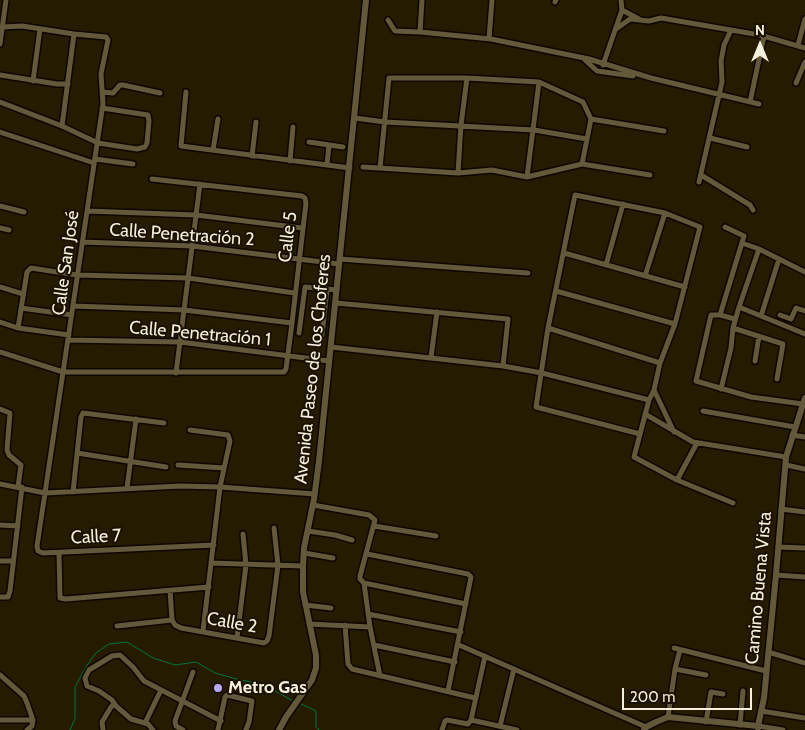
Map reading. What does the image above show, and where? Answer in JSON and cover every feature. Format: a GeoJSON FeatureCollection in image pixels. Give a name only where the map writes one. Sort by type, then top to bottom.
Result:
{"type":"FeatureCollection","features":[{"type":"Feature","properties":{"kind":"street"},"geometry":{"type":"LineString","coordinates":[[0,44],[6,0]]}},
{"type":"Feature","properties":{"kind":"street","name":"Avenida Paseo de los Choferes"},"geometry":{"type":"LineString","coordinates":[[279,730],[312,680],[316,668],[316,655],[305,604],[303,566],[315,494],[366,0]]}},
{"type":"Feature","properties":{"kind":"street"},"geometry":{"type":"LineString","coordinates":[[420,32],[422,0]]}},
{"type":"Feature","properties":{"kind":"street"},"geometry":{"type":"LineString","coordinates":[[489,39],[492,0]]}},
{"type":"Feature","properties":{"kind":"street"},"geometry":{"type":"LineString","coordinates":[[604,65],[622,10],[621,0]]}},
{"type":"Feature","properties":{"kind":"street"},"geometry":{"type":"LineString","coordinates":[[622,10],[644,22]]}},
{"type":"Feature","properties":{"kind":"street"},"geometry":{"type":"LineString","coordinates":[[616,29],[630,19],[644,22],[662,18],[764,36],[805,48]]}},
{"type":"Feature","properties":{"kind":"street"},"geometry":{"type":"LineString","coordinates":[[798,45],[805,19]]}},
{"type":"Feature","properties":{"kind":"street"},"geometry":{"type":"LineString","coordinates":[[388,20],[395,31],[489,39],[583,58],[651,78],[759,104]]}},
{"type":"Feature","properties":{"kind":"street"},"geometry":{"type":"LineString","coordinates":[[3,27],[14,26],[74,34],[62,126]]}},
{"type":"Feature","properties":{"kind":"street"},"geometry":{"type":"LineString","coordinates":[[33,81],[40,29]]}},
{"type":"Feature","properties":{"kind":"street"},"geometry":{"type":"LineString","coordinates":[[700,182],[722,82],[721,61],[724,45],[731,30]]}},
{"type":"Feature","properties":{"kind":"street","name":"Calle San José"},"geometry":{"type":"LineString","coordinates":[[45,493],[98,143],[102,108],[101,74],[108,40],[107,38],[74,34]]}},
{"type":"Feature","properties":{"kind":"street"},"geometry":{"type":"LineString","coordinates":[[750,102],[764,36]]}},
{"type":"Feature","properties":{"kind":"street"},"geometry":{"type":"LineString","coordinates":[[583,58],[597,71],[651,78]]}},
{"type":"Feature","properties":{"kind":"street"},"geometry":{"type":"LineString","coordinates":[[796,83],[805,62]]}},
{"type":"Feature","properties":{"kind":"street"},"geometry":{"type":"LineString","coordinates":[[0,75],[33,81],[68,84]]}},
{"type":"Feature","properties":{"kind":"street"},"geometry":{"type":"LineString","coordinates":[[380,168],[389,78],[467,78],[539,82],[583,102],[591,119],[582,164]]}},
{"type":"Feature","properties":{"kind":"street"},"geometry":{"type":"LineString","coordinates":[[458,172],[467,78]]}},
{"type":"Feature","properties":{"kind":"street"},"geometry":{"type":"LineString","coordinates":[[527,177],[539,82]]}},
{"type":"Feature","properties":{"kind":"street"},"geometry":{"type":"LineString","coordinates":[[102,92],[113,93],[118,87],[123,85],[160,94]]}},
{"type":"Feature","properties":{"kind":"street"},"geometry":{"type":"LineString","coordinates":[[186,92],[181,146],[350,168]]}},
{"type":"Feature","properties":{"kind":"street"},"geometry":{"type":"LineString","coordinates":[[0,102],[62,126],[98,143],[141,149],[145,147],[147,143],[148,115],[102,108]]}},
{"type":"Feature","properties":{"kind":"street"},"geometry":{"type":"LineString","coordinates":[[355,118],[385,122],[534,130],[587,139]]}},
{"type":"Feature","properties":{"kind":"street"},"geometry":{"type":"LineString","coordinates":[[213,150],[218,119]]}},
{"type":"Feature","properties":{"kind":"street"},"geometry":{"type":"LineString","coordinates":[[591,119],[664,131]]}},
{"type":"Feature","properties":{"kind":"street"},"geometry":{"type":"LineString","coordinates":[[252,156],[256,122]]}},
{"type":"Feature","properties":{"kind":"street"},"geometry":{"type":"LineString","coordinates":[[290,161],[293,127]]}},
{"type":"Feature","properties":{"kind":"street"},"geometry":{"type":"LineString","coordinates":[[0,132],[94,161],[133,164]]}},
{"type":"Feature","properties":{"kind":"street"},"geometry":{"type":"LineString","coordinates":[[710,138],[747,147]]}},
{"type":"Feature","properties":{"kind":"street"},"geometry":{"type":"LineString","coordinates":[[309,142],[343,147]]}},
{"type":"Feature","properties":{"kind":"street"},"geometry":{"type":"LineString","coordinates":[[327,165],[329,145]]}},
{"type":"Feature","properties":{"kind":"street"},"geometry":{"type":"LineString","coordinates":[[363,168],[458,172],[492,170],[527,177],[582,164],[650,175]]}},
{"type":"Feature","properties":{"kind":"street"},"geometry":{"type":"LineString","coordinates":[[701,175],[750,205],[753,210]]}},
{"type":"Feature","properties":{"kind":"street","name":"Calle 5"},"geometry":{"type":"LineString","coordinates":[[152,179],[302,196],[305,198],[306,203],[292,323],[284,372],[176,373]]}},
{"type":"Feature","properties":{"kind":"street"},"geometry":{"type":"LineString","coordinates":[[0,352],[63,372],[176,373],[200,184]]}},
{"type":"Feature","properties":{"kind":"street"},"geometry":{"type":"LineString","coordinates":[[640,434],[536,407],[548,328],[575,195],[665,212],[700,227],[675,324],[660,363],[654,390],[648,400],[645,414],[640,434],[634,457],[677,480],[733,503]]}},
{"type":"Feature","properties":{"kind":"street"},"geometry":{"type":"LineString","coordinates":[[606,265],[623,204]]}},
{"type":"Feature","properties":{"kind":"street"},"geometry":{"type":"LineString","coordinates":[[0,206],[24,212]]}},
{"type":"Feature","properties":{"kind":"street"},"geometry":{"type":"LineString","coordinates":[[87,211],[196,215],[302,228]]}},
{"type":"Feature","properties":{"kind":"street"},"geometry":{"type":"LineString","coordinates":[[645,276],[665,212]]}},
{"type":"Feature","properties":{"kind":"street"},"geometry":{"type":"LineString","coordinates":[[720,315],[743,234],[725,227]]}},
{"type":"Feature","properties":{"kind":"street"},"geometry":{"type":"LineString","coordinates":[[0,228],[9,230]]}},
{"type":"Feature","properties":{"kind":"street","name":"Calle Penetración 2"},"geometry":{"type":"LineString","coordinates":[[82,242],[192,246],[299,260],[528,273]]}},
{"type":"Feature","properties":{"kind":"street"},"geometry":{"type":"LineString","coordinates":[[742,243],[759,249],[805,272]]}},
{"type":"Feature","properties":{"kind":"street"},"geometry":{"type":"LineString","coordinates":[[721,389],[739,307],[759,249]]}},
{"type":"Feature","properties":{"kind":"street"},"geometry":{"type":"LineString","coordinates":[[564,253],[685,287]]}},
{"type":"Feature","properties":{"kind":"street"},"geometry":{"type":"LineString","coordinates":[[760,316],[780,259]]}},
{"type":"Feature","properties":{"kind":"street"},"geometry":{"type":"LineString","coordinates":[[18,328],[27,272],[31,268],[77,275],[188,278],[295,293]]}},
{"type":"Feature","properties":{"kind":"street"},"geometry":{"type":"LineString","coordinates":[[299,333],[304,288],[307,286],[337,290]]}},
{"type":"Feature","properties":{"kind":"street"},"geometry":{"type":"LineString","coordinates":[[0,287],[23,294]]}},
{"type":"Feature","properties":{"kind":"street"},"geometry":{"type":"LineString","coordinates":[[322,336],[327,289]]}},
{"type":"Feature","properties":{"kind":"street"},"geometry":{"type":"LineString","coordinates":[[556,292],[675,324]]}},
{"type":"Feature","properties":{"kind":"street"},"geometry":{"type":"LineString","coordinates":[[336,303],[508,319],[503,366]]}},
{"type":"Feature","properties":{"kind":"street"},"geometry":{"type":"LineString","coordinates":[[73,306],[184,310],[292,323]]}},
{"type":"Feature","properties":{"kind":"street"},"geometry":{"type":"LineString","coordinates":[[739,307],[805,334]]}},
{"type":"Feature","properties":{"kind":"street"},"geometry":{"type":"LineString","coordinates":[[21,308],[72,315]]}},
{"type":"Feature","properties":{"kind":"street"},"geometry":{"type":"LineString","coordinates":[[780,315],[791,319],[796,308],[805,311]]}},
{"type":"Feature","properties":{"kind":"street"},"geometry":{"type":"LineString","coordinates":[[431,357],[436,312]]}},
{"type":"Feature","properties":{"kind":"street"},"geometry":{"type":"LineString","coordinates":[[736,319],[714,314],[710,317],[696,381],[751,397],[804,401]]}},
{"type":"Feature","properties":{"kind":"street","name":"Calle Penetración 1"},"geometry":{"type":"LineString","coordinates":[[0,322],[18,328],[69,338],[180,342],[329,361]]}},
{"type":"Feature","properties":{"kind":"street"},"geometry":{"type":"LineString","coordinates":[[548,328],[660,363]]}},
{"type":"Feature","properties":{"kind":"street"},"geometry":{"type":"LineString","coordinates":[[734,328],[784,346],[777,378]]}},
{"type":"Feature","properties":{"kind":"street"},"geometry":{"type":"LineString","coordinates":[[755,361],[759,336]]}},
{"type":"Feature","properties":{"kind":"street"},"geometry":{"type":"LineString","coordinates":[[331,347],[503,366],[542,373],[648,400]]}},
{"type":"Feature","properties":{"kind":"street"},"geometry":{"type":"LineString","coordinates":[[654,390],[674,432]]}},
{"type":"Feature","properties":{"kind":"street","name":"Camino Buena Vista"},"geometry":{"type":"LineString","coordinates":[[758,728],[776,575],[786,457],[794,427],[804,401]]}},
{"type":"Feature","properties":{"kind":"street"},"geometry":{"type":"LineString","coordinates":[[0,409],[10,413],[9,455],[21,466],[18,526],[12,561],[10,591],[8,596],[0,597]]}},
{"type":"Feature","properties":{"kind":"street"},"geometry":{"type":"LineString","coordinates":[[703,412],[794,427]]}},
{"type":"Feature","properties":{"kind":"street"},"geometry":{"type":"LineString","coordinates":[[73,492],[83,413],[164,423]]}},
{"type":"Feature","properties":{"kind":"street"},"geometry":{"type":"LineString","coordinates":[[645,414],[674,432],[697,443],[786,457]]}},
{"type":"Feature","properties":{"kind":"street"},"geometry":{"type":"LineString","coordinates":[[127,488],[136,420]]}},
{"type":"Feature","properties":{"kind":"street"},"geometry":{"type":"LineString","coordinates":[[190,430],[228,435],[230,441],[220,487],[203,631]]}},
{"type":"Feature","properties":{"kind":"street"},"geometry":{"type":"LineString","coordinates":[[792,435],[805,437]]}},
{"type":"Feature","properties":{"kind":"street"},"geometry":{"type":"LineString","coordinates":[[677,480],[697,443]]}},
{"type":"Feature","properties":{"kind":"street"},"geometry":{"type":"LineString","coordinates":[[77,453],[166,467]]}},
{"type":"Feature","properties":{"kind":"street"},"geometry":{"type":"LineString","coordinates":[[178,465],[224,468]]}},
{"type":"Feature","properties":{"kind":"street"},"geometry":{"type":"LineString","coordinates":[[786,465],[805,470]]}},
{"type":"Feature","properties":{"kind":"street"},"geometry":{"type":"LineString","coordinates":[[0,484],[45,493],[180,486],[315,494]]}},
{"type":"Feature","properties":{"kind":"street","name":"Calle 7"},"geometry":{"type":"LineString","coordinates":[[45,493],[37,546],[38,551],[43,553],[214,545]]}},
{"type":"Feature","properties":{"kind":"street"},"geometry":{"type":"LineString","coordinates":[[313,505],[369,515],[375,520],[360,579],[364,583],[370,627],[380,676]]}},
{"type":"Feature","properties":{"kind":"street"},"geometry":{"type":"LineString","coordinates":[[781,509],[805,512]]}},
{"type":"Feature","properties":{"kind":"street"},"geometry":{"type":"LineString","coordinates":[[0,525],[18,526]]}},
{"type":"Feature","properties":{"kind":"street"},"geometry":{"type":"LineString","coordinates":[[374,526],[436,536]]}},
{"type":"Feature","properties":{"kind":"street","name":"Calle 2"},"geometry":{"type":"LineString","coordinates":[[172,620],[181,628],[264,643],[267,641],[270,636],[278,565],[274,528]]}},
{"type":"Feature","properties":{"kind":"street"},"geometry":{"type":"LineString","coordinates":[[308,531],[352,540]]}},
{"type":"Feature","properties":{"kind":"street"},"geometry":{"type":"LineString","coordinates":[[237,638],[246,565],[243,534]]}},
{"type":"Feature","properties":{"kind":"street"},"geometry":{"type":"LineString","coordinates":[[778,547],[805,548]]}},
{"type":"Feature","properties":{"kind":"street"},"geometry":{"type":"LineString","coordinates":[[60,552],[60,598],[209,587]]}},
{"type":"Feature","properties":{"kind":"street"},"geometry":{"type":"LineString","coordinates":[[304,553],[332,558]]}},
{"type":"Feature","properties":{"kind":"street"},"geometry":{"type":"LineString","coordinates":[[367,554],[471,576],[448,691]]}},
{"type":"Feature","properties":{"kind":"street"},"geometry":{"type":"LineString","coordinates":[[0,561],[12,561]]}},
{"type":"Feature","properties":{"kind":"street"},"geometry":{"type":"LineString","coordinates":[[211,563],[303,566]]}},
{"type":"Feature","properties":{"kind":"street"},"geometry":{"type":"LineString","coordinates":[[776,575],[805,577]]}},
{"type":"Feature","properties":{"kind":"street"},"geometry":{"type":"LineString","coordinates":[[364,583],[466,604]]}},
{"type":"Feature","properties":{"kind":"street"},"geometry":{"type":"LineString","coordinates":[[117,626],[172,620],[170,590]]}},
{"type":"Feature","properties":{"kind":"street"},"geometry":{"type":"LineString","coordinates":[[305,604],[331,608]]}},
{"type":"Feature","properties":{"kind":"street"},"geometry":{"type":"LineString","coordinates":[[368,614],[461,632]]}},
{"type":"Feature","properties":{"kind":"street"},"geometry":{"type":"LineString","coordinates":[[308,624],[370,627]]}},
{"type":"Feature","properties":{"kind":"street"},"geometry":{"type":"LineString","coordinates":[[344,626],[348,664],[359,671],[475,698]]}},
{"type":"Feature","properties":{"kind":"street"},"geometry":{"type":"LineString","coordinates":[[374,645],[455,662]]}},
{"type":"Feature","properties":{"kind":"street"},"geometry":{"type":"LineString","coordinates":[[458,645],[645,728],[668,717],[783,730]]}},
{"type":"Feature","properties":{"kind":"street"},"geometry":{"type":"LineString","coordinates":[[674,648],[766,671]]}},
{"type":"Feature","properties":{"kind":"street"},"geometry":{"type":"LineString","coordinates":[[668,717],[675,669],[680,650]]}},
{"type":"Feature","properties":{"kind":"street"},"geometry":{"type":"LineString","coordinates":[[768,652],[805,663]]}},
{"type":"Feature","properties":{"kind":"street"},"geometry":{"type":"LineString","coordinates":[[153,730],[145,723],[131,719],[112,700],[91,686],[87,686],[85,683],[89,670],[117,655],[122,657],[144,681],[220,720]]}},
{"type":"Feature","properties":{"kind":"street"},"geometry":{"type":"LineString","coordinates":[[442,730],[447,720],[468,724],[471,720],[485,656]]}},
{"type":"Feature","properties":{"kind":"street"},"geometry":{"type":"LineString","coordinates":[[675,669],[706,675]]}},
{"type":"Feature","properties":{"kind":"street"},"geometry":{"type":"LineString","coordinates":[[500,726],[514,670]]}},
{"type":"Feature","properties":{"kind":"street"},"geometry":{"type":"LineString","coordinates":[[183,730],[175,723],[193,672]]}},
{"type":"Feature","properties":{"kind":"street"},"geometry":{"type":"LineString","coordinates":[[0,675],[24,696],[33,720],[32,726],[28,730]]}},
{"type":"Feature","properties":{"kind":"street"},"geometry":{"type":"LineString","coordinates":[[0,683],[7,683]]}},
{"type":"Feature","properties":{"kind":"street"},"geometry":{"type":"LineString","coordinates":[[145,723],[161,690]]}},
{"type":"Feature","properties":{"kind":"street"},"geometry":{"type":"LineString","coordinates":[[740,725],[743,691]]}},
{"type":"Feature","properties":{"kind":"street"},"geometry":{"type":"LineString","coordinates":[[706,722],[711,692],[723,694]]}},
{"type":"Feature","properties":{"kind":"street"},"geometry":{"type":"LineString","coordinates":[[218,730],[226,695],[252,701],[249,724],[246,730]]}},
{"type":"Feature","properties":{"kind":"street"},"geometry":{"type":"LineString","coordinates":[[102,730],[102,722],[114,704]]}},
{"type":"Feature","properties":{"kind":"street"},"geometry":{"type":"LineString","coordinates":[[761,711],[805,718]]}},
{"type":"Feature","properties":{"kind":"street"},"geometry":{"type":"LineString","coordinates":[[0,720],[33,720]]}},
{"type":"Feature","properties":{"kind":"street"},"geometry":{"type":"LineString","coordinates":[[471,720],[492,727],[500,726],[517,730]]}},
{"type":"Feature","properties":{"kind":"waterway"},"geometry":{"type":"LineString","coordinates":[[70,730],[75,719],[75,687],[96,653],[109,644],[127,642],[153,658],[175,665],[196,662],[215,673],[263,684],[293,701]]}},
{"type":"Feature","properties":{"kind":"waterway"},"geometry":{"type":"LineString","coordinates":[[299,703],[316,711],[316,727],[319,730]]}},
{"type":"Feature","properties":{"kind":"place","name":"Metro Gas"},"geometry":{"type":"Point","coordinates":[218,688]}}]}
